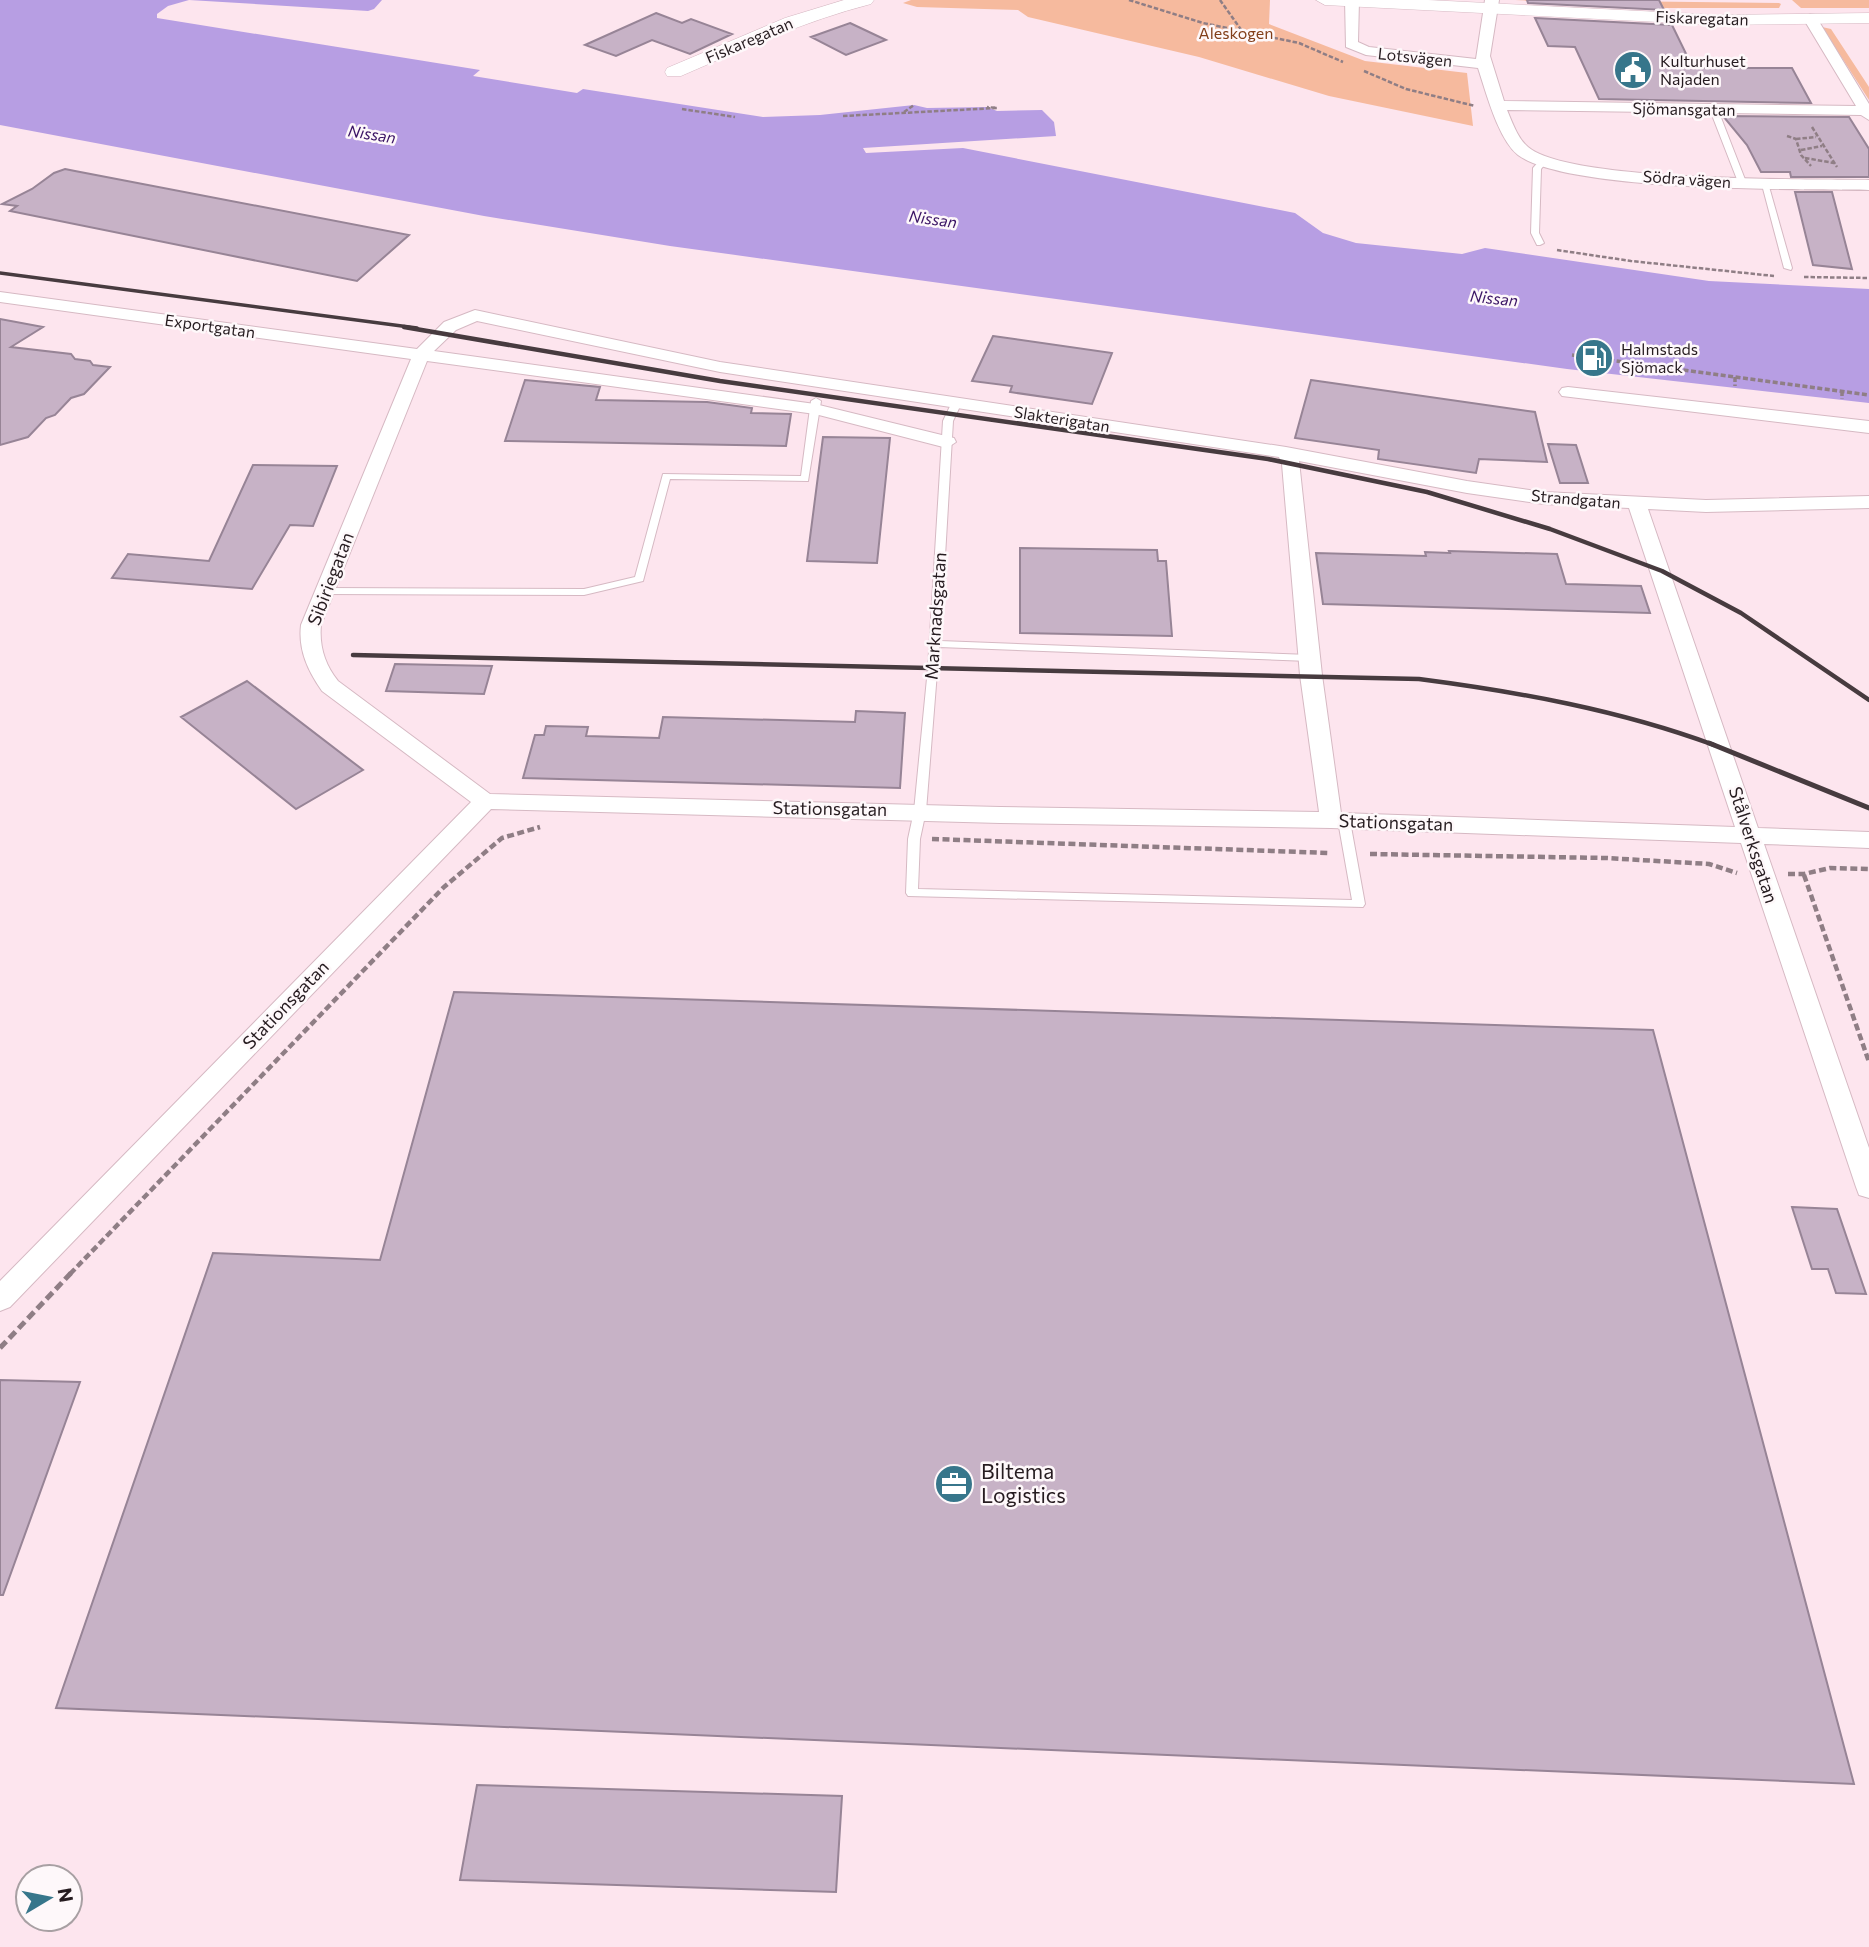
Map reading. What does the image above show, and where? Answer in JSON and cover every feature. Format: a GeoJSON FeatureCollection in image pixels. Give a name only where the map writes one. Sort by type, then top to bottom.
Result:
{"type":"FeatureCollection","features":[{"type":"Feature","properties":{"kind":"street","name":"Fiskaregatan"},"geometry":{"type":"LineString","coordinates":[[674,72],[788,23],[865,0]]}},
{"type":"Feature","properties":{"kind":"street","name":"Fiskaregatan"},"geometry":{"type":"LineString","coordinates":[[1325,0],[1492,4],[1718,20],[1869,18]]}},
{"type":"Feature","properties":{"kind":"street","name":"Lotsvägen"},"geometry":{"type":"LineString","coordinates":[[1352,1],[1351,44],[1356,48],[1484,64]]}},
{"type":"Feature","properties":{"kind":"street"},"geometry":{"type":"LineString","coordinates":[[1492,4],[1483,56],[1499,105]]}},
{"type":"Feature","properties":{"kind":"street"},"geometry":{"type":"LineString","coordinates":[[1810,18],[1868,113]]}},
{"type":"Feature","properties":{"kind":"street","name":"Sjömansgatan"},"geometry":{"type":"LineString","coordinates":[[1499,105],[1868,113]]}},
{"type":"Feature","properties":{"kind":"street","name":"Södra vägen"},"geometry":{"type":"LineString","coordinates":[[1499,105],[1515,141],[1530,157],[1543,162],[1592,172],[1742,182],[1869,185]]}},
{"type":"Feature","properties":{"kind":"street","name":"Exportgatan"},"geometry":{"type":"LineString","coordinates":[[0,297],[421,355],[816,405],[947,442]]}},
{"type":"Feature","properties":{"kind":"street","name":"Sibiriegatan"},"geometry":{"type":"LineString","coordinates":[[475,315],[450,326],[421,355],[311,625],[309,637],[319,673],[341,696],[485,801]]}},
{"type":"Feature","properties":{"kind":"street","name":"Slakterigatan"},"geometry":{"type":"LineString","coordinates":[[475,315],[720,367],[1286,453]]}},
{"type":"Feature","properties":{"kind":"street"},"geometry":{"type":"LineString","coordinates":[[1568,392],[1869,427]]}},
{"type":"Feature","properties":{"kind":"street"},"geometry":{"type":"LineString","coordinates":[[1286,453],[1291,464],[1309,658],[1337,821]]}},
{"type":"Feature","properties":{"kind":"street","name":"Strandgatan"},"geometry":{"type":"LineString","coordinates":[[1286,453],[1505,492],[1637,504],[1706,506],[1869,502]]}},
{"type":"Feature","properties":{"kind":"street","name":"Stålverksgatan"},"geometry":{"type":"LineString","coordinates":[[1637,504],[1869,1187]]}},
{"type":"Feature","properties":{"kind":"street","name":"Stationsgatan"},"geometry":{"type":"LineString","coordinates":[[0,1299],[485,801],[920,811],[1014,816],[1337,821],[1869,840]]}},
{"type":"Feature","properties":{"kind":"lane"},"geometry":{"type":"LineString","coordinates":[[1713,110],[1742,182]]}},
{"type":"Feature","properties":{"kind":"lane"},"geometry":{"type":"LineString","coordinates":[[1540,243],[1535,233],[1535,220],[1537,168],[1543,162]]}},
{"type":"Feature","properties":{"kind":"lane"},"geometry":{"type":"LineString","coordinates":[[1764,183],[1788,268]]}},
{"type":"Feature","properties":{"kind":"lane","name":"Marknadsgatan"},"geometry":{"type":"LineString","coordinates":[[957,402],[948,421],[934,644],[920,811],[914,839],[912,893],[1359,904],[1349,854]]}},
{"type":"Feature","properties":{"kind":"lane"},"geometry":{"type":"LineString","coordinates":[[326,591],[584,592],[639,579],[666,476],[805,479],[816,405]]}},
{"type":"Feature","properties":{"kind":"lane"},"geometry":{"type":"LineString","coordinates":[[934,644],[1309,658]]}},
{"type":"Feature","properties":{"kind":"lane"},"geometry":{"type":"LineString","coordinates":[[1337,821],[1349,854]]}},
{"type":"Feature","properties":{"kind":"path"},"geometry":{"type":"LineString","coordinates":[[1129,0],[1243,32],[1299,43],[1346,63]]}},
{"type":"Feature","properties":{"kind":"path"},"geometry":{"type":"LineString","coordinates":[[1220,0],[1243,32]]}},
{"type":"Feature","properties":{"kind":"path"},"geometry":{"type":"LineString","coordinates":[[1357,68],[1406,89],[1429,95],[1476,107],[1499,105]]}},
{"type":"Feature","properties":{"kind":"path"},"geometry":{"type":"LineString","coordinates":[[903,113],[914,105]]}},
{"type":"Feature","properties":{"kind":"path"},"geometry":{"type":"LineString","coordinates":[[843,116],[997,108],[987,107]]}},
{"type":"Feature","properties":{"kind":"path"},"geometry":{"type":"LineString","coordinates":[[709,113],[713,108]]}},
{"type":"Feature","properties":{"kind":"path"},"geometry":{"type":"LineString","coordinates":[[682,109],[735,117]]}},
{"type":"Feature","properties":{"kind":"path"},"geometry":{"type":"LineString","coordinates":[[1793,110],[1809,122],[1816,137],[1836,164],[1836,172]]}},
{"type":"Feature","properties":{"kind":"path"},"geometry":{"type":"LineString","coordinates":[[1787,136],[1796,139],[1816,137]]}},
{"type":"Feature","properties":{"kind":"path"},"geometry":{"type":"LineString","coordinates":[[1796,139],[1804,158],[1818,172]]}},
{"type":"Feature","properties":{"kind":"path"},"geometry":{"type":"LineString","coordinates":[[1801,150],[1822,146]]}},
{"type":"Feature","properties":{"kind":"path"},"geometry":{"type":"LineString","coordinates":[[1804,158],[1836,164]]}},
{"type":"Feature","properties":{"kind":"path"},"geometry":{"type":"LineString","coordinates":[[1540,243],[1551,249],[1631,261],[1779,276]]}},
{"type":"Feature","properties":{"kind":"path"},"geometry":{"type":"LineString","coordinates":[[1802,277],[1869,278]]}},
{"type":"Feature","properties":{"kind":"path"},"geometry":{"type":"LineString","coordinates":[[1572,355],[1869,395]]}},
{"type":"Feature","properties":{"kind":"path"},"geometry":{"type":"LineString","coordinates":[[1582,368],[1583,357]]}},
{"type":"Feature","properties":{"kind":"path"},"geometry":{"type":"LineString","coordinates":[[1630,363],[1630,374]]}},
{"type":"Feature","properties":{"kind":"path"},"geometry":{"type":"LineString","coordinates":[[1735,377],[1735,386]]}},
{"type":"Feature","properties":{"kind":"path"},"geometry":{"type":"LineString","coordinates":[[1842,391],[1842,399]]}},
{"type":"Feature","properties":{"kind":"path"},"geometry":{"type":"LineString","coordinates":[[0,1348],[182,1156],[444,887],[502,838],[544,826]]}},
{"type":"Feature","properties":{"kind":"path"},"geometry":{"type":"LineString","coordinates":[[914,839],[1349,854],[1606,858],[1709,864],[1734,873],[1762,874],[1804,874],[1830,868],[1869,869]]}},
{"type":"Feature","properties":{"kind":"path"},"geometry":{"type":"LineString","coordinates":[[1804,874],[1869,1062]]}},
{"type":"Feature","properties":{"kind":"green space","name":"Aleskogen"},"geometry":{"type":"Polygon","coordinates":[[[911,0],[1270,0],[1269,24],[1365,61],[1467,73],[1473,126],[1329,96],[1199,57],[1028,17],[1018,10],[917,7],[903,3],[911,0]]]}},
{"type":"Feature","properties":{"kind":"green space"},"geometry":{"type":"Polygon","coordinates":[[[1515,0],[1781,4],[1779,8],[1630,8],[1515,0]]]}},
{"type":"Feature","properties":{"kind":"green space"},"geometry":{"type":"Polygon","coordinates":[[[1792,0],[1869,0],[1869,8],[1801,8],[1792,0]]]}},
{"type":"Feature","properties":{"kind":"green space"},"geometry":{"type":"Polygon","coordinates":[[[1822,27],[1831,29],[1869,87],[1869,100],[1822,27]]]}},
{"type":"Feature","properties":{"kind":"water","name":"Nissan"},"geometry":{"type":"Polygon","coordinates":[[[0,0],[189,0],[168,6],[157,14],[157,18],[480,70],[473,76],[577,93],[583,89],[763,117],[820,115],[914,105],[927,108],[987,107],[997,111],[1042,110],[1054,122],[1056,136],[863,148],[866,153],[963,148],[1295,213],[1323,233],[1356,243],[1462,254],[1485,248],[1709,281],[1869,289],[1869,403],[1567,369],[670,246],[484,216],[0,125],[0,0]]]}},
{"type":"Feature","properties":{"kind":"water"},"geometry":{"type":"Polygon","coordinates":[[[189,0],[382,0],[374,9],[368,11],[189,0]]]}},
{"type":"Feature","properties":{"kind":"building"},"geometry":{"type":"Polygon","coordinates":[[[1527,0],[1659,0],[1664,10],[1528,3],[1527,0]]]}},
{"type":"Feature","properties":{"kind":"building"},"geometry":{"type":"Polygon","coordinates":[[[656,13],[682,23],[691,19],[732,34],[690,54],[652,40],[616,56],[585,45],[656,13]]]}},
{"type":"Feature","properties":{"kind":"building"},"geometry":{"type":"Polygon","coordinates":[[[1535,18],[1672,25],[1693,68],[1792,68],[1811,103],[1599,99],[1575,47],[1548,46],[1535,18]]]}},
{"type":"Feature","properties":{"kind":"building"},"geometry":{"type":"Polygon","coordinates":[[[850,23],[886,40],[846,55],[811,37],[850,23]]]}},
{"type":"Feature","properties":{"kind":"building"},"geometry":{"type":"Polygon","coordinates":[[[1723,116],[1849,117],[1869,149],[1869,177],[1791,177],[1790,172],[1761,172],[1747,145],[1723,116]]]}},
{"type":"Feature","properties":{"kind":"building"},"geometry":{"type":"Polygon","coordinates":[[[65,169],[409,235],[357,281],[10,211],[17,206],[2,204],[65,169]]]}},
{"type":"Feature","properties":{"kind":"building"},"geometry":{"type":"Polygon","coordinates":[[[1795,192],[1832,192],[1852,269],[1813,265],[1795,192]]]}},
{"type":"Feature","properties":{"kind":"building"},"geometry":{"type":"Polygon","coordinates":[[[0,319],[43,327],[11,347],[71,354],[75,359],[90,361],[93,365],[110,367],[84,394],[71,398],[28,437],[0,445],[0,319]]]}},
{"type":"Feature","properties":{"kind":"building"},"geometry":{"type":"Polygon","coordinates":[[[993,336],[1112,353],[1092,404],[1010,392],[1012,386],[972,381],[993,336]]]}},
{"type":"Feature","properties":{"kind":"building"},"geometry":{"type":"Polygon","coordinates":[[[525,380],[600,387],[596,400],[707,402],[752,408],[751,413],[791,414],[786,446],[505,441],[525,380]]]}},
{"type":"Feature","properties":{"kind":"building"},"geometry":{"type":"Polygon","coordinates":[[[1311,380],[1535,412],[1547,462],[1479,459],[1476,473],[1378,459],[1379,450],[1295,438],[1311,380]]]}},
{"type":"Feature","properties":{"kind":"building"},"geometry":{"type":"Polygon","coordinates":[[[823,437],[890,438],[877,563],[807,561],[823,437]]]}},
{"type":"Feature","properties":{"kind":"building"},"geometry":{"type":"Polygon","coordinates":[[[1548,444],[1576,445],[1588,483],[1560,483],[1548,444]]]}},
{"type":"Feature","properties":{"kind":"building"},"geometry":{"type":"Polygon","coordinates":[[[253,465],[337,466],[313,526],[290,525],[252,589],[112,578],[128,554],[209,561],[253,465]]]}},
{"type":"Feature","properties":{"kind":"building"},"geometry":{"type":"Polygon","coordinates":[[[1020,548],[1157,550],[1158,561],[1166,561],[1172,636],[1020,633],[1020,548]]]}},
{"type":"Feature","properties":{"kind":"building"},"geometry":{"type":"Polygon","coordinates":[[[1449,551],[1557,554],[1566,584],[1641,586],[1650,613],[1323,604],[1316,553],[1426,556],[1425,552],[1450,553],[1449,551]]]}},
{"type":"Feature","properties":{"kind":"building"},"geometry":{"type":"Polygon","coordinates":[[[395,664],[492,666],[484,694],[386,691],[395,664]]]}},
{"type":"Feature","properties":{"kind":"building"},"geometry":{"type":"Polygon","coordinates":[[[247,681],[363,770],[296,809],[181,717],[247,681]]]}},
{"type":"Feature","properties":{"kind":"building"},"geometry":{"type":"Polygon","coordinates":[[[856,711],[905,713],[900,788],[523,778],[535,735],[544,735],[546,726],[588,727],[586,736],[659,738],[663,717],[855,722],[856,711]]]}},
{"type":"Feature","properties":{"kind":"building","name":"Biltema Logistics"},"geometry":{"type":"Polygon","coordinates":[[[454,992],[1653,1030],[1854,1784],[56,1708],[213,1253],[380,1260],[454,992]]]}},
{"type":"Feature","properties":{"kind":"building"},"geometry":{"type":"Polygon","coordinates":[[[1792,1207],[1837,1209],[1866,1294],[1836,1293],[1828,1269],[1812,1269],[1792,1207]]]}},
{"type":"Feature","properties":{"kind":"building"},"geometry":{"type":"Polygon","coordinates":[[[0,1380],[80,1382],[3,1595],[0,1595],[0,1380]]]}},
{"type":"Feature","properties":{"kind":"building"},"geometry":{"type":"Polygon","coordinates":[[[477,1785],[842,1796],[836,1892],[460,1880],[477,1785]]]}},
{"type":"Feature","properties":{"kind":"railway"},"geometry":{"type":"LineString","coordinates":[[0,273],[417,328]]}},
{"type":"Feature","properties":{"kind":"railway"},"geometry":{"type":"LineString","coordinates":[[404,327],[720,381],[1268,459],[1427,492],[1550,529],[1662,571],[1741,613],[1869,700]]}},
{"type":"Feature","properties":{"kind":"railway"},"geometry":{"type":"LineString","coordinates":[[353,655],[1419,679],[1494,690],[1605,712],[1714,745]]}},
{"type":"Feature","properties":{"kind":"railway"},"geometry":{"type":"LineString","coordinates":[[1709,743],[1714,745]]}},
{"type":"Feature","properties":{"kind":"railway"},"geometry":{"type":"LineString","coordinates":[[1714,745],[1869,808]]}},
{"type":"Feature","properties":{"kind":"place","name":"Kulturhuset Najaden"},"geometry":{"type":"Point","coordinates":[1633,70]}},
{"type":"Feature","properties":{"kind":"place","name":"Halmstads Sjömack"},"geometry":{"type":"Point","coordinates":[1594,358]}},
{"type":"Feature","properties":{"kind":"place","name":"Biltema Logistics"},"geometry":{"type":"Point","coordinates":[954,1484]}}]}
